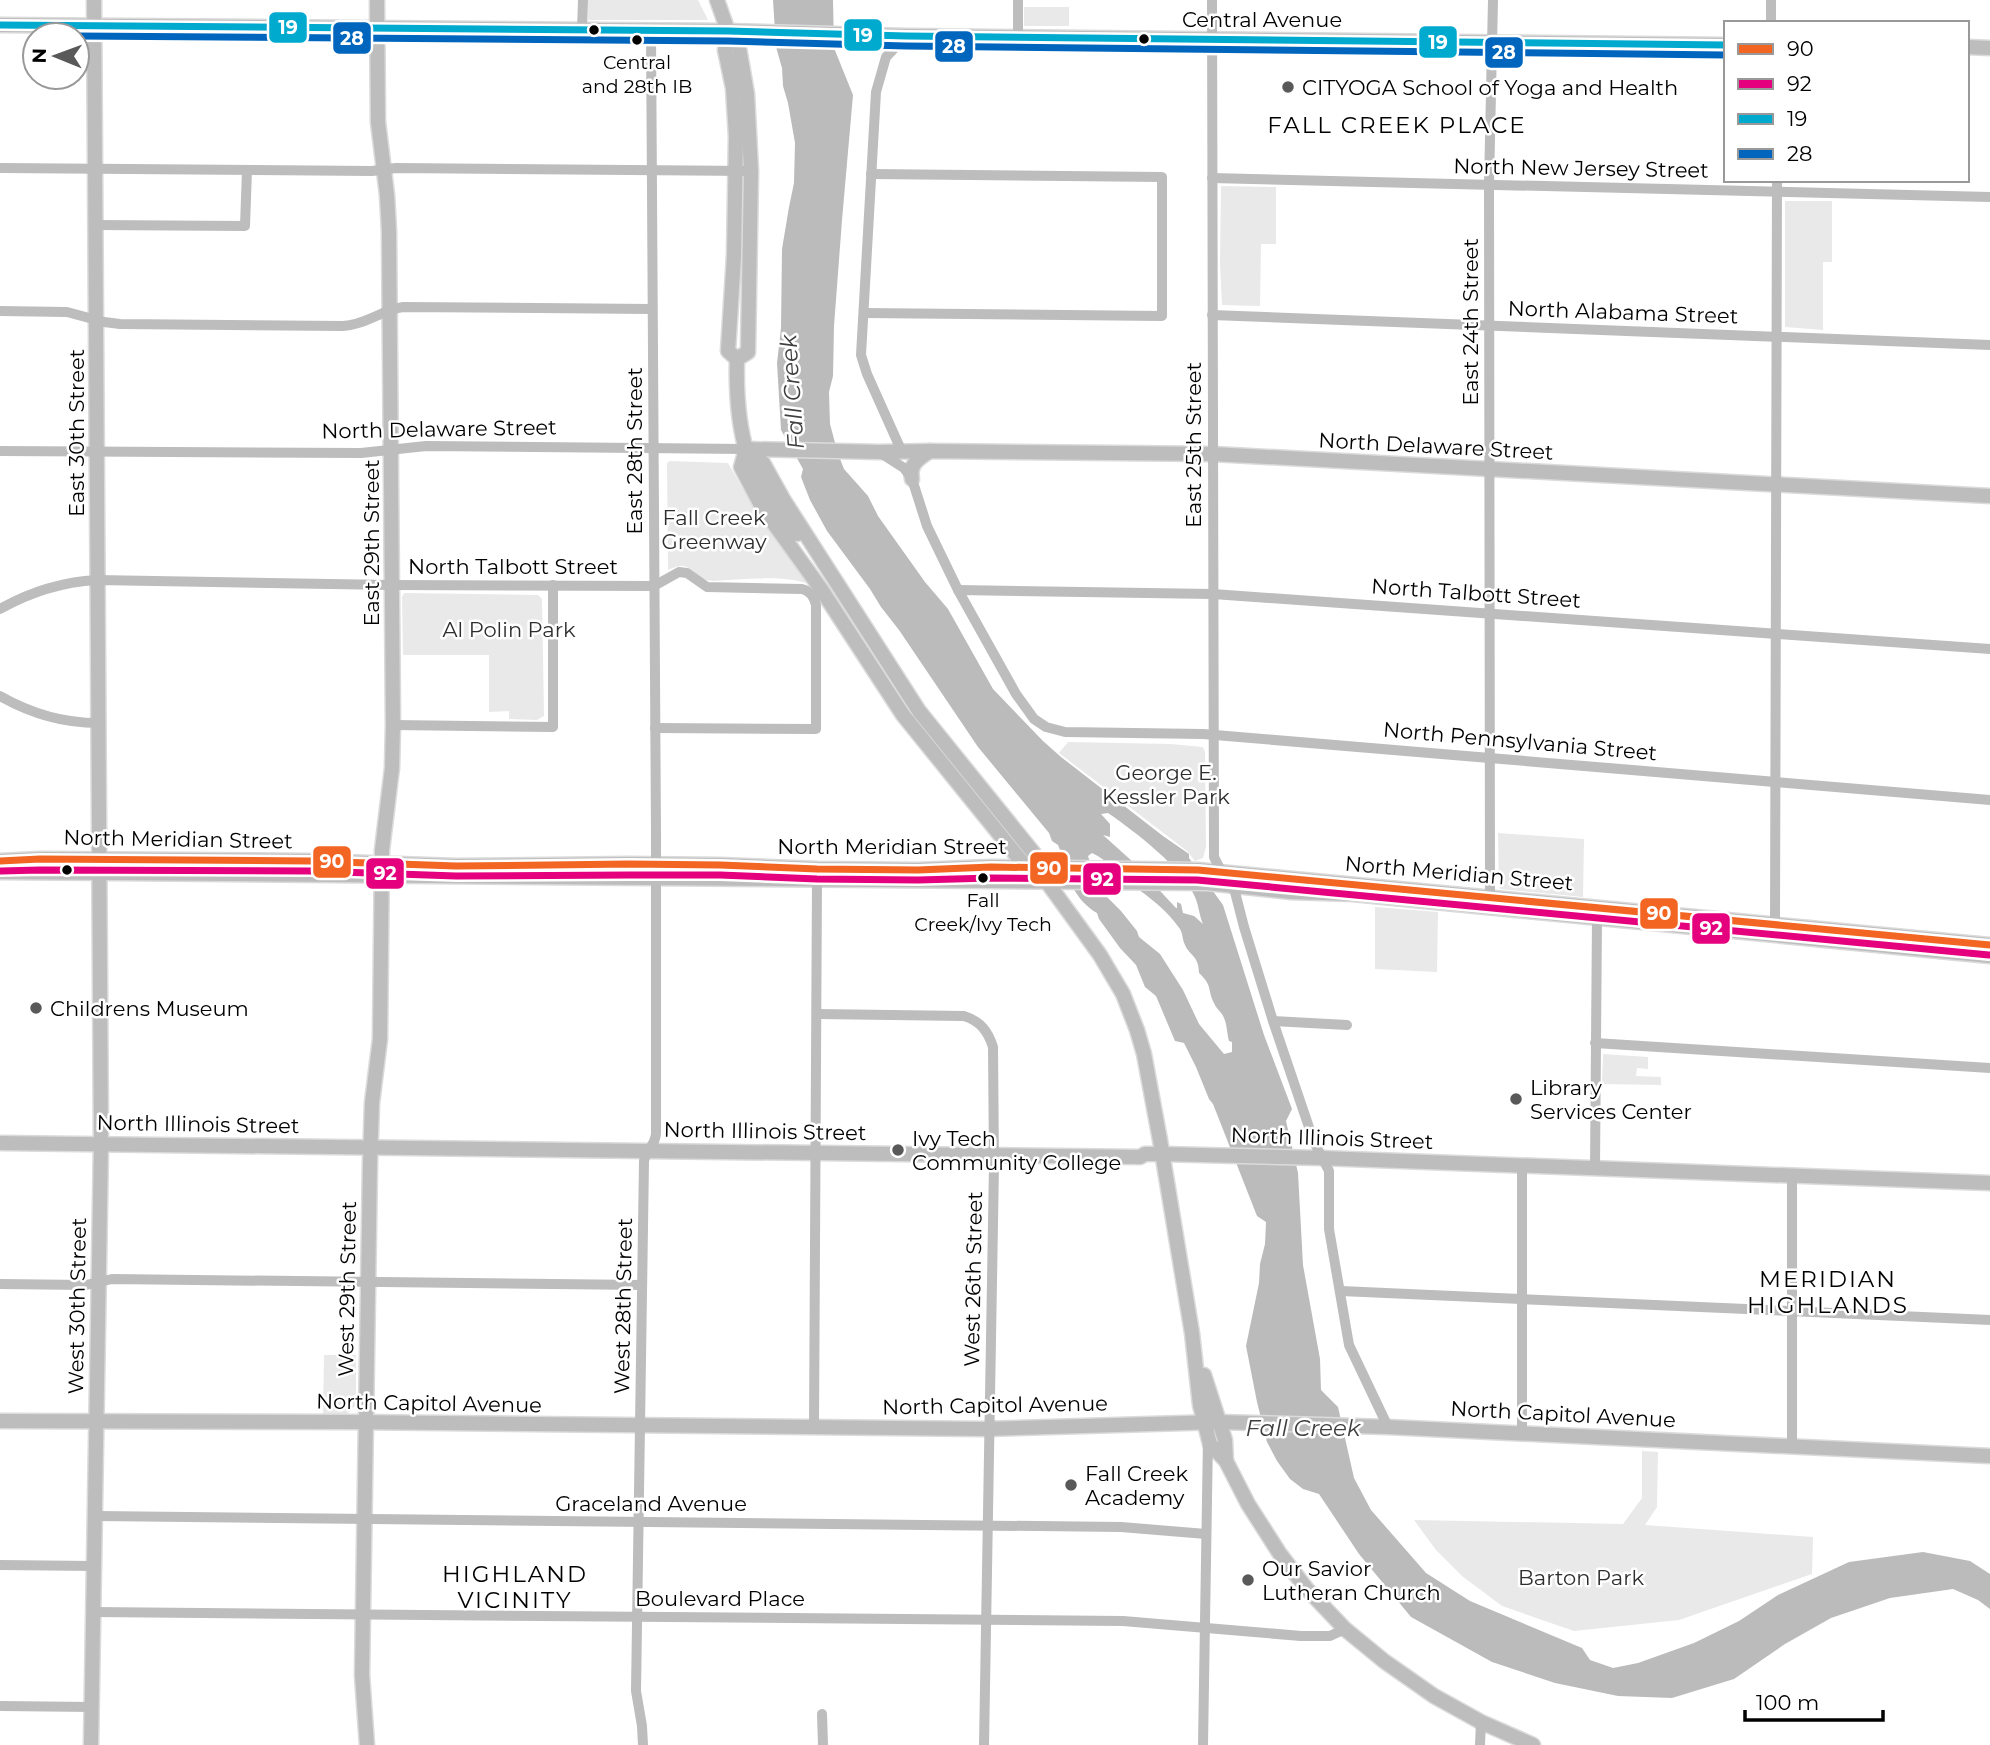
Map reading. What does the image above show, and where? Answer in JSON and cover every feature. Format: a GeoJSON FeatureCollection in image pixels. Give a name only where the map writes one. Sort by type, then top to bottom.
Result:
{"type":"FeatureCollection","features":[{"type":"Feature","properties":{"kind":"main road","name":"East 30th Street"},"geometry":{"type":"LineString","coordinates":[[94,0],[98,867]]}},
{"type":"Feature","properties":{"kind":"main road","name":"East 29th Street"},"geometry":{"type":"LineString","coordinates":[[377,0],[379,122],[388,215],[393,725],[391,779],[381,870]]}},
{"type":"Feature","properties":{"kind":"main road"},"geometry":{"type":"LineString","coordinates":[[717,0],[727,32],[725,50],[743,171],[728,351],[737,359],[737,404],[740,431],[746,449],[763,463],[818,555],[914,704],[1050,873],[1122,994],[1144,1054],[1192,1333],[1211,1422],[1208,1438],[1213,1449],[1226,1461],[1248,1504],[1280,1554],[1306,1588],[1345,1629],[1415,1683],[1481,1722],[1533,1745]]}},
{"type":"Feature","properties":{"kind":"main road","name":"Central Avenue"},"geometry":{"type":"LineString","coordinates":[[0,25],[1724,45]]}},
{"type":"Feature","properties":{"kind":"main road"},"geometry":{"type":"LineString","coordinates":[[1969,47],[1990,48]]}},
{"type":"Feature","properties":{"kind":"main road"},"geometry":{"type":"LineString","coordinates":[[746,449],[741,467],[762,507],[821,589],[903,715],[1026,867],[1050,873]]}},
{"type":"Feature","properties":{"kind":"main road","name":"North Delaware Street"},"geometry":{"type":"LineString","coordinates":[[746,449],[1213,454],[1990,496]]}},
{"type":"Feature","properties":{"kind":"main road"},"geometry":{"type":"LineString","coordinates":[[912,479],[912,466],[930,451]]}},
{"type":"Feature","properties":{"kind":"main road","name":"North Meridian Street"},"geometry":{"type":"LineString","coordinates":[[0,861],[40,859],[98,867]]}},
{"type":"Feature","properties":{"kind":"main road","name":"North Meridian Street"},"geometry":{"type":"LineString","coordinates":[[0,873],[98,867],[656,872],[1026,867]]}},
{"type":"Feature","properties":{"kind":"main road","name":"West 30th Street"},"geometry":{"type":"LineString","coordinates":[[91,1745],[101,1144],[98,867]]}},
{"type":"Feature","properties":{"kind":"main road","name":"West 29th Street"},"geometry":{"type":"LineString","coordinates":[[367,1745],[362,1675],[370,1147],[380,1039],[381,870]]}},
{"type":"Feature","properties":{"kind":"main road","name":"North Meridian Street"},"geometry":{"type":"LineString","coordinates":[[656,872],[817,880],[1198,870],[1990,945]]}},
{"type":"Feature","properties":{"kind":"main road","name":"North Meridian Street"},"geometry":{"type":"LineString","coordinates":[[1050,873],[1068,882],[1207,883],[1353,894],[1990,956]]}},
{"type":"Feature","properties":{"kind":"main road","name":"North Illinois Street"},"geometry":{"type":"LineString","coordinates":[[0,1143],[1140,1157],[1146,1154],[1162,1154],[1990,1183]]}},
{"type":"Feature","properties":{"kind":"main road","name":"North Capitol Avenue"},"geometry":{"type":"LineString","coordinates":[[0,1422],[990,1429],[1211,1422],[1388,1427],[1990,1456]]}},
{"type":"Feature","properties":{"kind":"main road"},"geometry":{"type":"LineString","coordinates":[[1211,1422],[1225,1440],[1226,1461]]}},
{"type":"Feature","properties":{"kind":"street"},"geometry":{"type":"LineString","coordinates":[[582,30],[583,0]]}},
{"type":"Feature","properties":{"kind":"street"},"geometry":{"type":"LineString","coordinates":[[1018,0],[1018,37]]}},
{"type":"Feature","properties":{"kind":"street","name":"East 25th Street"},"geometry":{"type":"LineString","coordinates":[[1212,0],[1214,857],[1232,886]]}},
{"type":"Feature","properties":{"kind":"street","name":"East 24th Street"},"geometry":{"type":"LineString","coordinates":[[1490,897],[1489,185],[1493,0]]}},
{"type":"Feature","properties":{"kind":"street"},"geometry":{"type":"LineString","coordinates":[[1771,0],[1771,21]]}},
{"type":"Feature","properties":{"kind":"street","name":"East 28th Street"},"geometry":{"type":"LineString","coordinates":[[651,31],[656,872]]}},
{"type":"Feature","properties":{"kind":"street"},"geometry":{"type":"LineString","coordinates":[[872,34],[883,45],[887,57]]}},
{"type":"Feature","properties":{"kind":"street"},"geometry":{"type":"LineString","coordinates":[[902,452],[862,361],[876,92],[887,57],[906,36]]}},
{"type":"Feature","properties":{"kind":"street"},"geometry":{"type":"LineString","coordinates":[[0,167],[743,171]]}},
{"type":"Feature","properties":{"kind":"street"},"geometry":{"type":"LineString","coordinates":[[95,225],[245,226],[247,170]]}},
{"type":"Feature","properties":{"kind":"street"},"geometry":{"type":"LineString","coordinates":[[864,313],[1162,316],[1162,177],[871,174]]}},
{"type":"Feature","properties":{"kind":"street","name":"North New Jersey Street"},"geometry":{"type":"LineString","coordinates":[[1212,178],[1489,185],[1777,186],[1990,197]]}},
{"type":"Feature","properties":{"kind":"street"},"geometry":{"type":"LineString","coordinates":[[1775,924],[1777,186]]}},
{"type":"Feature","properties":{"kind":"street"},"geometry":{"type":"LineString","coordinates":[[0,311],[67,312],[120,324],[343,326],[360,323],[390,310],[405,307],[652,309]]}},
{"type":"Feature","properties":{"kind":"street","name":"North Alabama Street"},"geometry":{"type":"LineString","coordinates":[[1212,315],[1990,345]]}},
{"type":"Feature","properties":{"kind":"street","name":"North Delaware Street"},"geometry":{"type":"LineString","coordinates":[[0,451],[361,453],[426,446],[746,449]]}},
{"type":"Feature","properties":{"kind":"street"},"geometry":{"type":"LineString","coordinates":[[876,452],[904,468],[912,479],[927,527],[958,590]]}},
{"type":"Feature","properties":{"kind":"street","name":"North Talbott Street"},"geometry":{"type":"LineString","coordinates":[[0,609],[17,599],[50,587],[97,580],[654,586],[683,572],[707,587],[802,589],[812,595],[816,605],[816,729],[655,728]]}},
{"type":"Feature","properties":{"kind":"street"},"geometry":{"type":"LineString","coordinates":[[393,725],[553,727],[553,585]]}},
{"type":"Feature","properties":{"kind":"street","name":"North Talbott Street"},"geometry":{"type":"LineString","coordinates":[[958,590],[1213,594],[1990,649]]}},
{"type":"Feature","properties":{"kind":"street","name":"North Pennsylvania Street"},"geometry":{"type":"LineString","coordinates":[[958,590],[1030,715],[1046,727],[1065,732],[1213,734],[1990,800]]}},
{"type":"Feature","properties":{"kind":"street"},"geometry":{"type":"LineString","coordinates":[[0,696],[49,717],[98,723]]}},
{"type":"Feature","properties":{"kind":"street","name":"West 28th Street"},"geometry":{"type":"LineString","coordinates":[[643,1745],[636,1691],[642,1285],[644,1161],[656,1134],[656,872]]}},
{"type":"Feature","properties":{"kind":"street"},"geometry":{"type":"LineString","coordinates":[[814,1427],[817,880]]}},
{"type":"Feature","properties":{"kind":"street"},"geometry":{"type":"LineString","coordinates":[[1232,886],[1273,1021],[1316,1147],[1316,1158],[1329,1171],[1329,1229],[1349,1345],[1388,1427]]}},
{"type":"Feature","properties":{"kind":"street"},"geometry":{"type":"LineString","coordinates":[[1595,1168],[1597,918]]}},
{"type":"Feature","properties":{"kind":"street","name":"West 26th Street"},"geometry":{"type":"LineString","coordinates":[[817,1014],[953,1015],[973,1019],[991,1039],[995,1054],[984,1745]]}},
{"type":"Feature","properties":{"kind":"street"},"geometry":{"type":"LineString","coordinates":[[1273,1021],[1347,1025]]}},
{"type":"Feature","properties":{"kind":"street"},"geometry":{"type":"LineString","coordinates":[[1595,1044],[1990,1068]]}},
{"type":"Feature","properties":{"kind":"street"},"geometry":{"type":"LineString","coordinates":[[1522,1166],[1522,1433]]}},
{"type":"Feature","properties":{"kind":"street"},"geometry":{"type":"LineString","coordinates":[[1792,1175],[1792,1446]]}},
{"type":"Feature","properties":{"kind":"street"},"geometry":{"type":"LineString","coordinates":[[0,1284],[86,1285],[112,1279],[642,1285]]}},
{"type":"Feature","properties":{"kind":"street"},"geometry":{"type":"LineString","coordinates":[[1340,1292],[1990,1320]]}},
{"type":"Feature","properties":{"kind":"street"},"geometry":{"type":"LineString","coordinates":[[1203,1745],[1208,1438]]}},
{"type":"Feature","properties":{"kind":"street","name":"Graceland Avenue"},"geometry":{"type":"LineString","coordinates":[[95,1516],[1121,1527],[1206,1534]]}},
{"type":"Feature","properties":{"kind":"street"},"geometry":{"type":"LineString","coordinates":[[0,1565],[94,1566]]}},
{"type":"Feature","properties":{"kind":"street","name":"Boulevard Place"},"geometry":{"type":"LineString","coordinates":[[93,1612],[1123,1621],[1301,1636],[1330,1636],[1345,1629]]}},
{"type":"Feature","properties":{"kind":"street"},"geometry":{"type":"LineString","coordinates":[[0,1706],[92,1707]]}},
{"type":"Feature","properties":{"kind":"street"},"geometry":{"type":"LineString","coordinates":[[822,1714],[823,1745]]}},
{"type":"Feature","properties":{"kind":"street"},"geometry":{"type":"LineString","coordinates":[[1480,1745],[1481,1722]]}},
{"type":"Feature","properties":{"kind":"green space"},"geometry":{"type":"Polygon","coordinates":[[[588,0],[698,0],[708,20],[588,20],[588,0]]]}},
{"type":"Feature","properties":{"kind":"green space"},"geometry":{"type":"Polygon","coordinates":[[[1024,7],[1069,7],[1069,26],[1024,26],[1024,7]]]}},
{"type":"Feature","properties":{"kind":"green space"},"geometry":{"type":"Polygon","coordinates":[[[1221,186],[1276,187],[1276,244],[1261,244],[1260,306],[1222,305],[1221,186]]]}},
{"type":"Feature","properties":{"kind":"green space"},"geometry":{"type":"Polygon","coordinates":[[[1785,201],[1832,201],[1832,262],[1823,262],[1823,330],[1785,327],[1785,201]]]}},
{"type":"Feature","properties":{"kind":"green space","name":"Fall Creek Greenway"},"geometry":{"type":"Polygon","coordinates":[[[667,463],[728,463],[751,503],[809,584],[759,578],[711,581],[686,567],[668,570],[667,463]]]}},
{"type":"Feature","properties":{"kind":"green space","name":"Al Polin Park"},"geometry":{"type":"Polygon","coordinates":[[[404,593],[538,595],[542,599],[544,716],[537,720],[509,719],[509,711],[489,712],[489,655],[403,655],[404,593]]]}},
{"type":"Feature","properties":{"kind":"green space","name":"George E. Kessler Park"},"geometry":{"type":"Polygon","coordinates":[[[1068,742],[1203,747],[1206,847],[1203,858],[1195,861],[1187,851],[1059,753],[1068,742]]]}},
{"type":"Feature","properties":{"kind":"green space"},"geometry":{"type":"Polygon","coordinates":[[[1498,833],[1584,839],[1583,897],[1500,889],[1498,833]]]}},
{"type":"Feature","properties":{"kind":"green space"},"geometry":{"type":"Polygon","coordinates":[[[1375,907],[1438,912],[1437,972],[1375,969],[1375,907]]]}},
{"type":"Feature","properties":{"kind":"green space"},"geometry":{"type":"Polygon","coordinates":[[[1603,1054],[1648,1057],[1648,1069],[1637,1068],[1636,1076],[1661,1077],[1661,1085],[1602,1084],[1603,1054]]]}},
{"type":"Feature","properties":{"kind":"green space"},"geometry":{"type":"Polygon","coordinates":[[[324,1355],[356,1355],[356,1405],[347,1414],[323,1414],[324,1355]]]}},
{"type":"Feature","properties":{"kind":"green space","name":"Barton Park"},"geometry":{"type":"Polygon","coordinates":[[[1642,1451],[1658,1452],[1657,1507],[1645,1525],[1813,1537],[1812,1574],[1679,1620],[1574,1631],[1502,1606],[1462,1576],[1436,1550],[1414,1520],[1623,1524],[1642,1498],[1642,1451]]]}},
{"type":"Feature","properties":{"kind":"water","name":"Fall Creek"},"geometry":{"type":"Polygon","coordinates":[[[773,0],[833,0],[834,48],[853,95],[834,326],[833,376],[829,392],[830,424],[844,469],[868,496],[878,516],[925,582],[948,609],[993,689],[1061,757],[1189,854],[1189,858],[1223,905],[1264,1035],[1292,1109],[1286,1121],[1298,1173],[1303,1265],[1320,1359],[1321,1390],[1338,1407],[1354,1478],[1371,1510],[1426,1573],[1470,1601],[1582,1648],[1590,1660],[1613,1668],[1638,1663],[1694,1643],[1739,1621],[1778,1595],[1849,1562],[1923,1552],[1970,1561],[1990,1574],[1990,1609],[1978,1600],[1953,1589],[1890,1598],[1831,1618],[1785,1644],[1734,1679],[1672,1698],[1618,1696],[1555,1683],[1492,1662],[1411,1617],[1359,1554],[1319,1494],[1303,1489],[1290,1479],[1267,1442],[1246,1346],[1259,1283],[1266,1222],[1257,1216],[1196,1067],[1184,1043],[1175,1041],[1156,996],[1145,987],[1136,965],[1120,948],[1097,913],[1074,889],[1060,859],[1062,855],[1058,845],[1052,841],[1049,833],[978,747],[899,630],[827,531],[801,477],[803,469],[781,430],[777,363],[781,328],[782,249],[794,183],[795,143],[776,47],[773,0]],[[1108,813],[1101,814],[1110,824],[1110,837],[1103,835],[1133,862],[1176,908],[1177,902],[1181,904],[1183,913],[1194,916],[1203,924],[1195,897],[1180,874],[1144,840],[1108,813]],[[1092,853],[1088,856],[1096,882],[1104,894],[1121,911],[1139,937],[1160,954],[1183,990],[1199,1024],[1224,1054],[1232,1052],[1232,1042],[1229,1041],[1224,1018],[1215,1005],[1206,981],[1199,973],[1196,960],[1185,945],[1180,929],[1157,904],[1092,853]]]}},
{"type":"Feature","properties":{"kind":"transit line","name":"19"},"geometry":{"type":"LineString","coordinates":[[0,25],[728,31],[906,36],[1724,45]]}},
{"type":"Feature","properties":{"kind":"transit line","name":"28"},"geometry":{"type":"LineString","coordinates":[[91,36],[728,41],[906,46],[1724,55]]}},
{"type":"Feature","properties":{"kind":"transit line","name":"90"},"geometry":{"type":"LineString","coordinates":[[0,861],[311,861],[456,866],[629,864],[817,869],[918,870],[991,867],[1198,870],[1990,945]]}},
{"type":"Feature","properties":{"kind":"transit line","name":"92"},"geometry":{"type":"LineString","coordinates":[[1,871],[311,871],[456,876],[720,875],[817,879],[1197,880],[1989,955]]}},
{"type":"Feature","properties":{"kind":"place","name":"Central and 28th IB"},"geometry":{"type":"Point","coordinates":[637,40]}},
{"type":"Feature","properties":{"kind":"place","name":"CITYOGA School of Yoga and Health"},"geometry":{"type":"Point","coordinates":[1288,87]}},
{"type":"Feature","properties":{"kind":"place","name":"Fall Creek/Ivy Tech"},"geometry":{"type":"Point","coordinates":[983,878]}},
{"type":"Feature","properties":{"kind":"place","name":"Childrens Museum"},"geometry":{"type":"Point","coordinates":[36,1008]}},
{"type":"Feature","properties":{"kind":"place","name":"Library Services Center"},"geometry":{"type":"Point","coordinates":[1516,1099]}},
{"type":"Feature","properties":{"kind":"place","name":"Ivy Tech Community College"},"geometry":{"type":"Point","coordinates":[898,1150]}},
{"type":"Feature","properties":{"kind":"place","name":"Fall Creek Academy"},"geometry":{"type":"Point","coordinates":[1071,1485]}},
{"type":"Feature","properties":{"kind":"place","name":"Our Savior Lutheran Church"},"geometry":{"type":"Point","coordinates":[1248,1580]}},
{"type":"Feature","properties":{"kind":"district","name":"FALL CREEK PLACE"},"geometry":{"type":"Point","coordinates":[1397,125]}},
{"type":"Feature","properties":{"kind":"district","name":"MERIDIAN HIGHLANDS"},"geometry":{"type":"Point","coordinates":[1828,1292]}},
{"type":"Feature","properties":{"kind":"district","name":"HIGHLAND VICINITY"},"geometry":{"type":"Point","coordinates":[515,1587]}}]}
